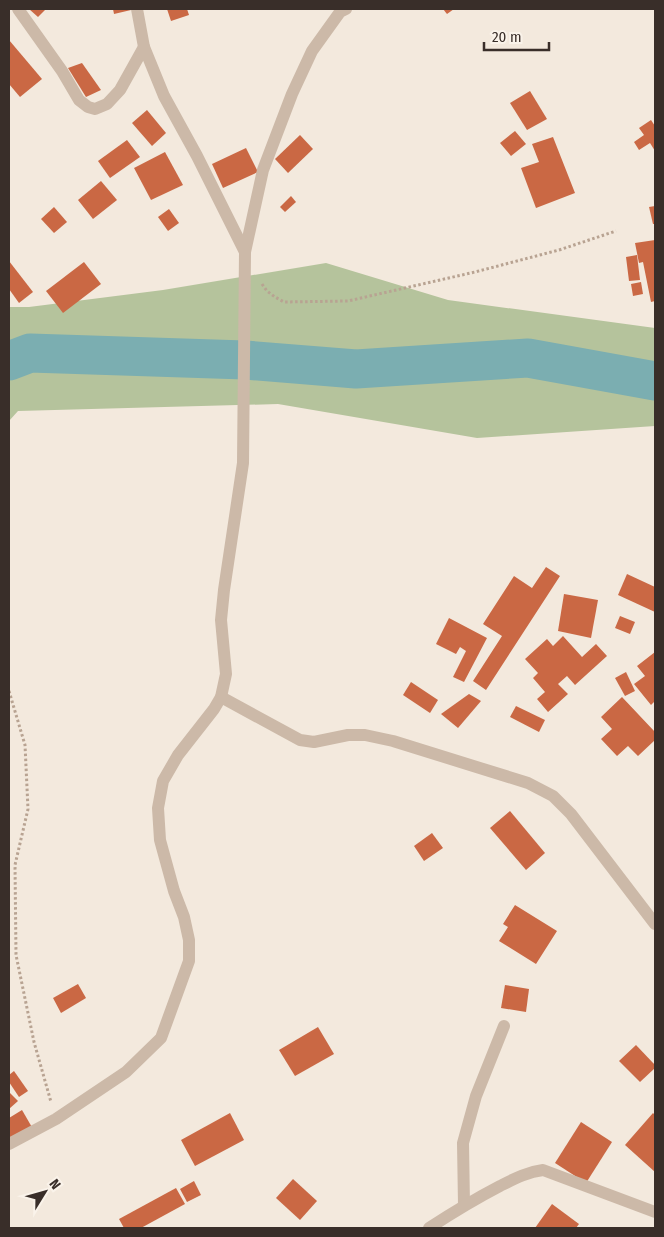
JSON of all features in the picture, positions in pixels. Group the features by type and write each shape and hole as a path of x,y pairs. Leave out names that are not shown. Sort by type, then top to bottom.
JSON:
{"street":[{"path":"18,9 62,71 79,100 88,107 95,109 107,104 120,90 144,47"},
{"path":"137,9 144,47 164,96 197,156 245,252"},
{"path":"9,1144 56,1119 126,1072 161,1038 189,961 189,940 160,840 158,808 166,774 178,755 214,710 221,697 226,674 221,620 243,463 245,252 263,170 286,110 312,51 341,10"},
{"path":"221,697 300,740 314,742 348,735 365,735 393,741 528,783 553,796 571,814 655,924"},
{"path":"464,1204 463,1143 476,1096 504,1026"},
{"path":"429,1228 464,1204 530,1172 543,1170 655,1212"}],"path":[{"path":"261,282 274,298 284,302 348,301 475,272 560,250 616,231"},
{"path":"9,691 25,745 28,809 15,865 16,954 34,1042 56,1119"}],"green space":[{"path":"326,263 448,300 655,328 655,426 477,438 278,404 18,411 9,421 9,307 29,307 163,290"}],"building":[{"path":"29,9 46,9 38,17"},
{"path":"113,9 131,9 131,10 114,14"},
{"path":"167,9 187,9 189,15 171,21"},
{"path":"443,9 454,9 447,14"},
{"path":"9,40 42,79 20,97 9,84"},
{"path":"82,63 101,90 86,97 68,68"},
{"path":"530,91 547,119 527,130 510,103"},
{"path":"147,110 166,133 152,146 132,123"},
{"path":"651,120 655,126 655,151 650,143 639,150 634,142 644,135 639,128"},
{"path":"515,131 526,144 511,156 500,143"},
{"path":"300,135 313,149 288,173 275,159"},
{"path":"553,137 575,193 536,208 521,168 539,162 532,144"},
{"path":"127,140 140,157 110,178 98,161"},
{"path":"246,148 258,172 223,188 212,164"},
{"path":"165,152 183,185 151,200 134,168"},
{"path":"101,181 117,200 93,219 78,200"},
{"path":"291,196 296,202 285,212 280,207"},
{"path":"655,206 655,224 653,224 649,207"},
{"path":"54,207 67,222 54,233 41,219"},
{"path":"169,209 179,223 168,231 158,217"},
{"path":"655,240 655,301 651,302 643,262 639,263 635,243"},
{"path":"637,255 640,280 629,281 626,257"},
{"path":"9,261 33,292 19,303 9,289"},
{"path":"84,262 101,284 63,313 46,291"},
{"path":"641,282 643,294 633,296 631,284"},
{"path":"546,567 560,576 486,690 473,681 502,636 483,624 514,576 532,588"},
{"path":"627,574 655,587 655,612 618,595"},
{"path":"564,594 598,600 591,638 558,631"},
{"path":"620,616 635,622 630,634 615,628"},
{"path":"449,618 487,638 464,682 453,677 466,651 460,647 456,654 436,644"},
{"path":"563,636 582,657 596,644 607,656 575,685 567,676 558,684 568,694 548,712 537,699 545,692 533,678 538,673 525,659 547,639 553,646"},
{"path":"655,652 655,701 651,705 634,684 645,676 637,666"},
{"path":"626,672 635,691 625,696 615,678"},
{"path":"411,682 438,700 430,713 403,695"},
{"path":"469,694 481,701 458,728 441,714"},
{"path":"622,697 655,732 655,740 638,756 628,746 617,756 601,739 612,729 601,717"},
{"path":"516,706 545,720 539,732 510,717"},
{"path":"510,811 545,853 526,870 490,828"},
{"path":"432,833 443,848 424,861 414,846"},
{"path":"515,905 557,931 536,964 499,941 508,927 503,924"},
{"path":"78,984 86,998 61,1013 53,998"},
{"path":"505,985 529,989 526,1012 501,1008"},
{"path":"318,1027 334,1054 295,1076 279,1050"},
{"path":"636,1045 655,1065 655,1068 640,1082 619,1061"},
{"path":"14,1071 28,1091 19,1097 9,1082 9,1075"},
{"path":"9,1092 18,1101 9,1109"},
{"path":"22,1110 33,1129 9,1143 9,1118"},
{"path":"230,1113 244,1140 195,1166 181,1140"},
{"path":"653,1113 655,1115 655,1172 625,1145"},
{"path":"581,1122 612,1142 586,1183 555,1163"},
{"path":"293,1179 317,1201 300,1220 276,1198"},
{"path":"194,1181 201,1195 187,1202 180,1189"},
{"path":"176,1188 185,1204 141,1228 124,1228 119,1219"},
{"path":"552,1204 579,1224 576,1228 535,1228"}],"waterway":[{"path":"9,361 30,353 245,360 356,369 528,358 655,381"}]}
